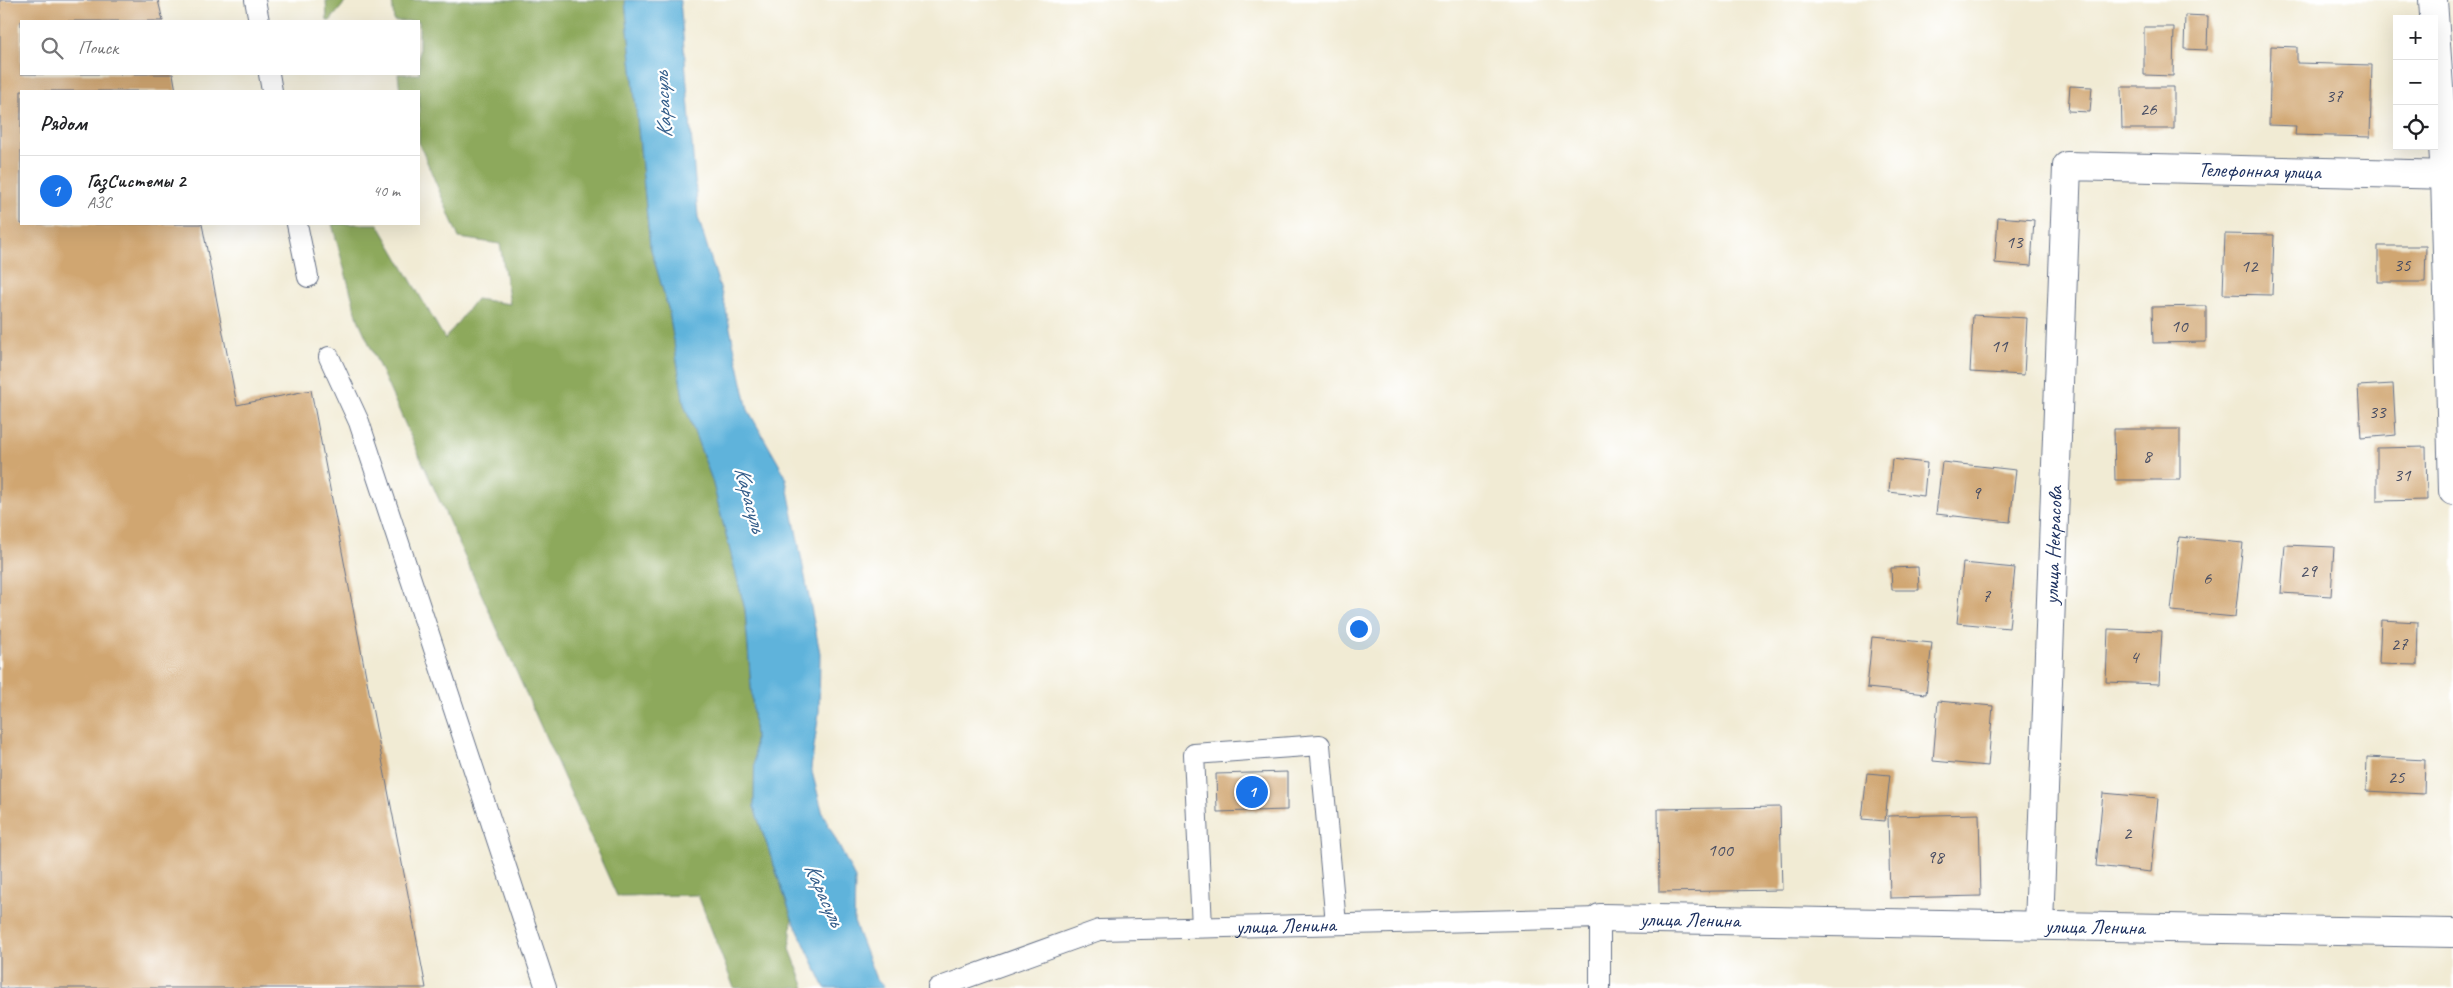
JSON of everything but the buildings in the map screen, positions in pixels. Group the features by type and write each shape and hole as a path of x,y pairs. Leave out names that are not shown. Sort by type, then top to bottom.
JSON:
{"street":[{"path":"2433,0 2449,175 2453,491"},
{"name":"Телефонная улица","path":"2066,166 2449,175"},
{"name":"улица Некрасова","path":"2039,925 2066,166"},
{"name":"улица Ленина","path":"1600,918 2453,934"}],"lane":[{"path":"255,0 259,20"},
{"path":"269,75 272,90"},
{"path":"297,225 308,277"},
{"path":"329,357 359,422 546,988"},
{"path":"1202,928 1194,754 1320,745 1336,924"},
{"path":"1600,918 1600,988"},
{"name":"улица Ленина","path":"938,988 1099,930 1600,918"}],"green space":[{"path":"326,0 347,0 331,20 327,20"},
{"path":"392,0 625,0 650,246 669,311 684,404 712,480 745,609 755,737 754,807 792,918 790,949 805,988 734,988 698,895 617,896 358,319 332,225 379,225 445,339 476,299 510,304 500,244 459,238 420,145 420,90 400,90 398,75 420,75 420,20 394,20"}],"water":[{"name":"Карасуль","path":"625,0 680,0 698,217 724,301 748,410 785,475 820,653 819,712 811,768 823,814 855,878 854,922 876,979 885,988 825,988 792,918 754,807 755,737 745,609 712,480 684,404 669,311 650,246"}],"place":[{"name":"ГазСистемы 2","path":"1252,792"}]}
